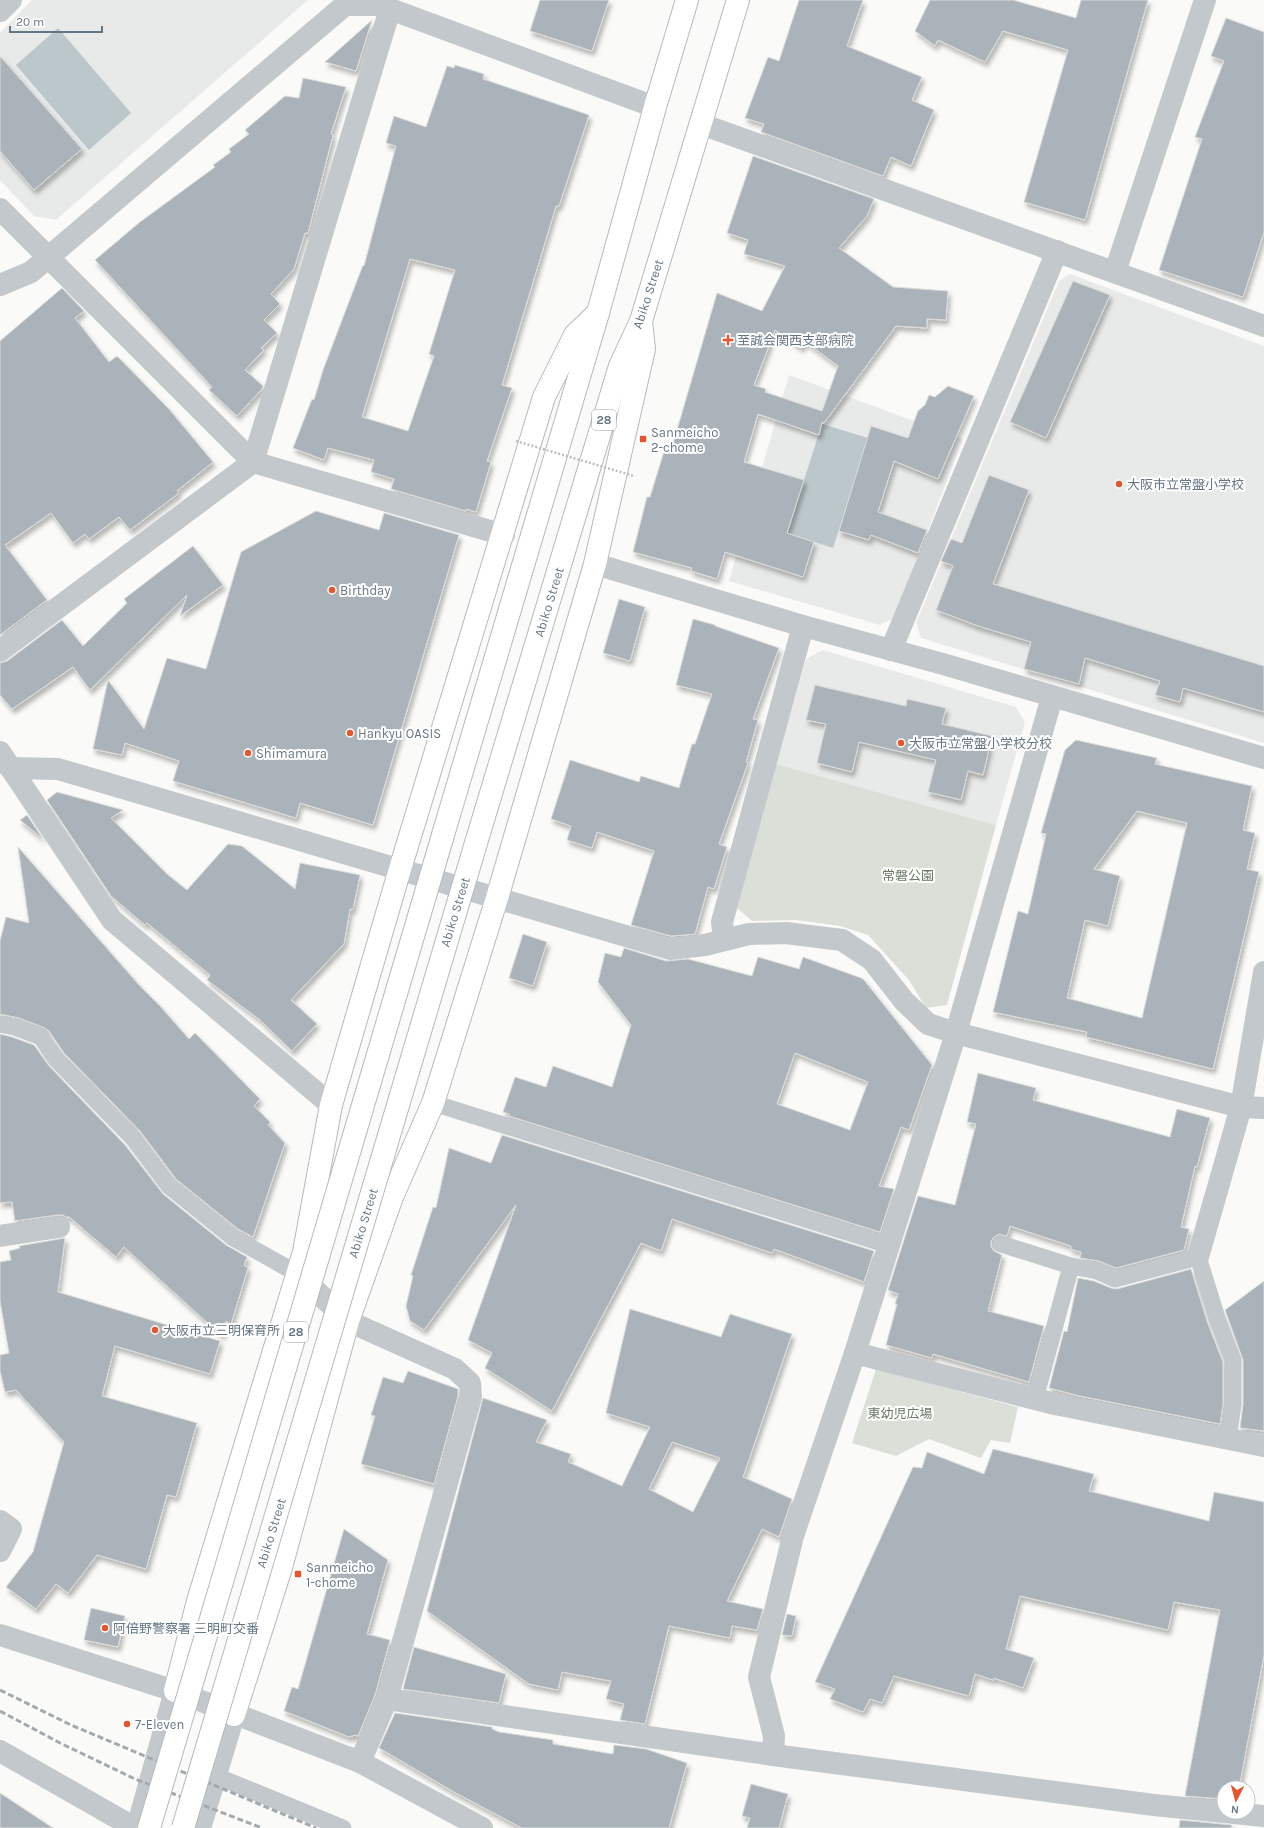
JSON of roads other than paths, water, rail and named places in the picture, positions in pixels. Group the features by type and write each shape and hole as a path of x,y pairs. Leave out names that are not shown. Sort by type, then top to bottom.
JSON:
{"main road":[{"name":"28","path":"149,1828 598,313 655,107 687,0"},
{"name":"Abiko Street","path":"183,1828 476,843 620,366 640,321 738,0"},
{"path":"175,1691 198,1601 304,1252 331,1105 400,869 504,535 544,397 575,335 598,313"},
{"path":"234,1715 280,1571 348,1321 392,1197 433,1103 497,898 595,564 644,349 640,321"}],"street":[{"path":"0,11 11,0"},
{"path":"1115,272 1205,0"},
{"path":"0,285 31,272 345,5 361,2 390,9 655,107"},
{"path":"0,651 254,462 390,9"},
{"path":"701,124 1264,326"},
{"path":"0,209 50,256 254,462 504,535"},
{"path":"892,650 1057,251"},
{"path":"595,564 803,626 892,650 1264,758"},
{"path":"724,939 722,922 803,626"},
{"path":"773,1755 774,1736 759,1677 793,1536 855,1353 956,1033 1052,697"},
{"path":"5,760 58,769 670,949 705,945 724,939 749,934 786,933 842,940 872,960 904,1001 928,1024 956,1033 1240,1107 1264,1108"},
{"path":"5,760 112,920 331,1105"},
{"path":"1198,1257 1240,1107 1264,972"},
{"path":"0,1236 59,1227"},
{"path":"298,1274 348,1321 455,1369 470,1383 471,1397 387,1699 360,1762"},
{"path":"855,1353 1035,1399 1264,1446"},
{"path":"0,1521 11,1529 0,1551"},
{"path":"0,1635 175,1691 234,1715 360,1762 482,1828"},
{"path":"0,1751 136,1828 175,1691"},
{"path":"387,1699 773,1755 1154,1805 1216,1819"},
{"path":"200,1828 234,1715"}],"lane":[{"path":"0,1024 16,1027 41,1037 56,1059 133,1138 169,1186 232,1237 298,1274"},
{"path":"433,1103 888,1245"},
{"path":"1001,1244 1071,1266 1097,1271 1115,1279 1198,1257 1218,1321 1233,1360 1233,1405 1228,1439"},
{"path":"1035,1399 1071,1266"},
{"path":"216,1776 343,1828"}],"railway":[{"path":"0,1690 71,1725 316,1828"},
{"path":"0,1711 60,1743 135,1779 262,1828"}],"place":[{"name":"至誠会関西支部病院","path":"728,340"},
{"name":"Sanmeicho 2-chome","path":"643,439"},
{"name":"大阪市立常盤小学校","path":"1119,484"},
{"name":"Birthday","path":"332,590"},
{"name":"Hankyu OASIS","path":"350,733"},
{"name":"大阪市立常盤小学校分校","path":"901,743"},
{"name":"Shimamura","path":"248,753"},
{"name":"大阪市立三明保育所","path":"155,1330"},
{"name":"Sanmeicho 1-chome","path":"298,1574"},
{"name":"阿倍野警察署 三明町交番","path":"105,1628"},
{"name":"7-Eleven","path":"127,1724"}],"park label":[{"name":"常磐公園","path":"908,875"},
{"name":"東幼児広場","path":"900,1413"}]}
